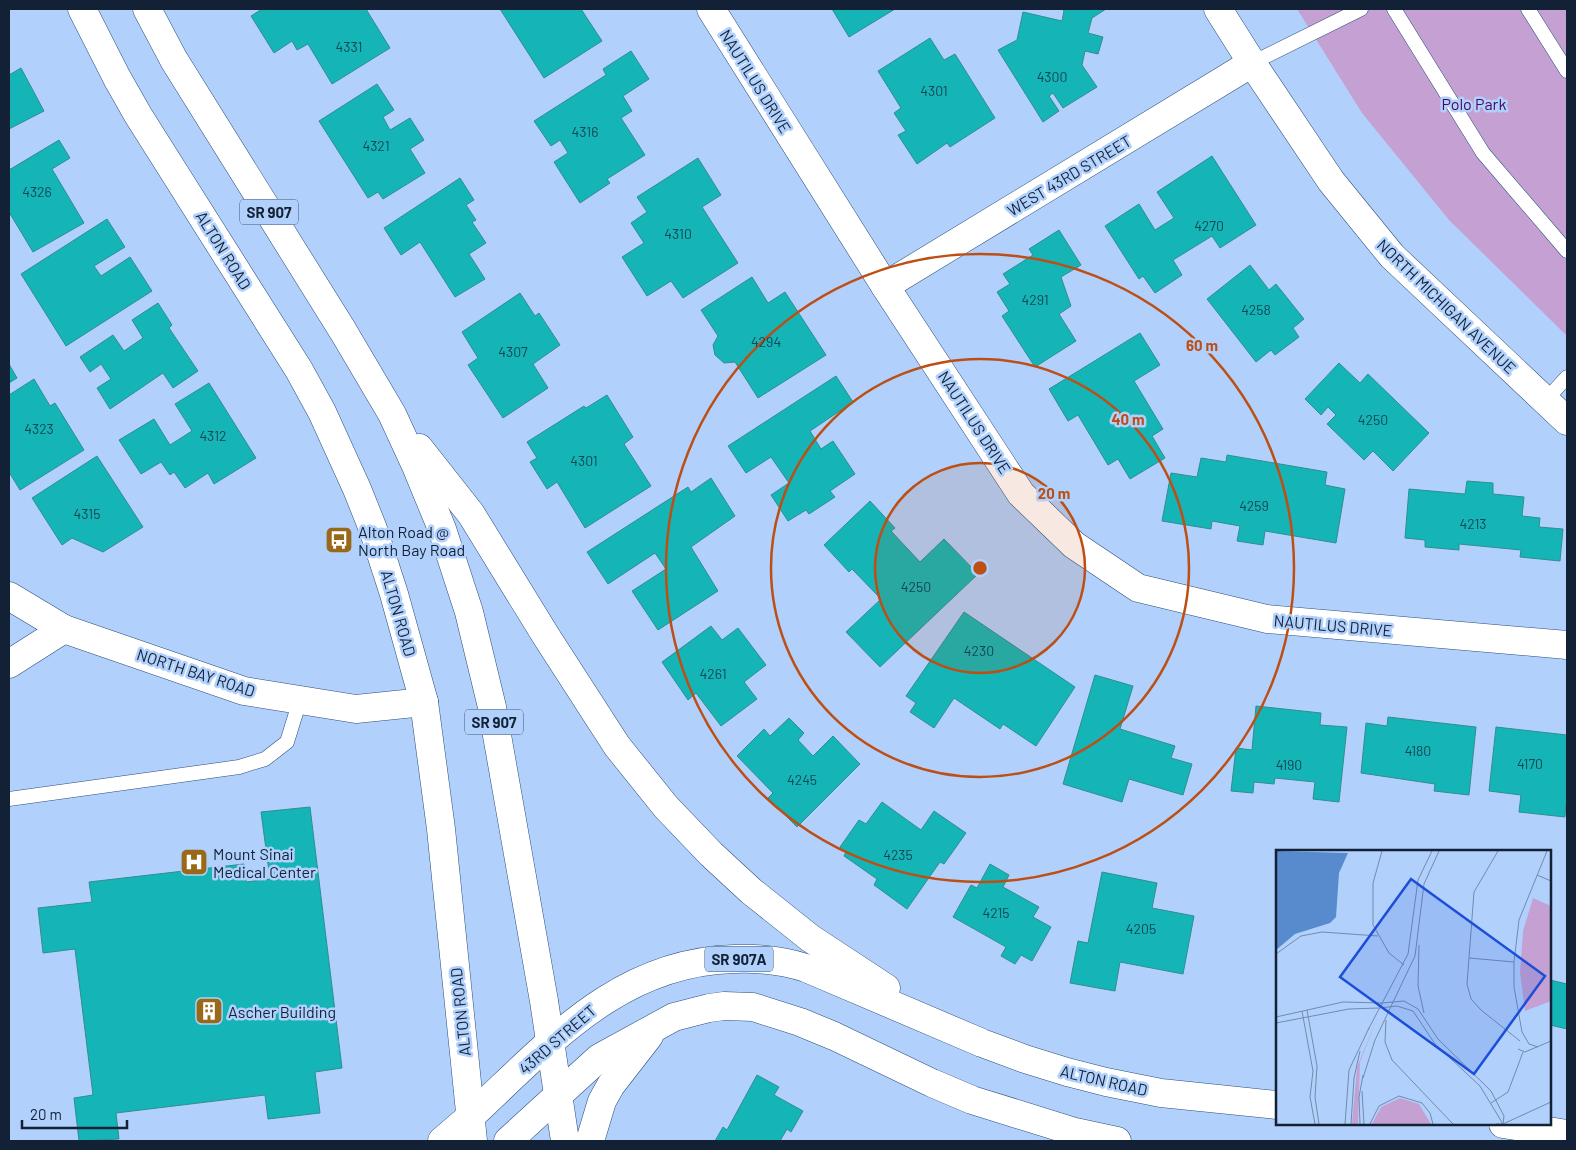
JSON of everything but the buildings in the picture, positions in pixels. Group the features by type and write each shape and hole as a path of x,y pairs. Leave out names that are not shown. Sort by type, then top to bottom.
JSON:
{"main road":[{"name":"ALTON ROAD","path":"82,9 138,115 300,370 322,412 373,528 394,594 424,702 442,839 472,1129"},
{"name":"SR 907","path":"147,9 179,67 343,331 392,414 442,529 459,577 479,649 544,1000 565,1141"},
{"name":"NAUTILUS DRIVE","path":"711,9 885,286 1021,494 1074,545 1138,588 1267,619 1567,645"},
{"name":"NORTH MICHIGAN AVENUE","path":"1218,9 1331,181 1392,256 1567,421"},
{"name":"WEST 43RD STREET","path":"885,286 1252,63"},
{"path":"392,414 471,514 598,718 634,768 672,813 732,875 772,908 810,938 939,1024"},
{"name":"NORTH BAY ROAD","path":"9,596 64,629 244,691 356,709 424,702"},
{"path":"9,664 64,629"},
{"name":"43RD STREET","path":"442,1141 472,1129 550,1044 581,1016 630,985 673,968 710,960 727,959 766,959 792,964 821,974 861,993 939,1024"},
{"path":"508,1141 599,1058 674,1017 700,1010 738,1006 774,1013 834,1036 972,1100 1075,1132 1117,1141"},
{"name":"ALTON ROAD","path":"939,1024 1025,1059 1106,1082 1161,1093 1276,1105"},
{"path":"590,1141 602,1101 611,1085 656,1026"},
{"path":"1509,1125 1567,1134"}],"lane":[{"path":"1252,63 1361,9"},
{"path":"1394,9 1483,153 1567,251"},
{"path":"1528,9 1567,71"},
{"path":"1545,400 1567,377"},
{"path":"9,799 239,767 265,759 287,742 300,700"}],"green space":[{"name":"Polo Park","path":"1297,9 1567,9 1567,336 1449,220 1362,113"}],"place":[{"name":"Alton Road @ North Bay Road","path":"339,540"},
{"name":"Mount Sinai Medical Center","path":"194,862"},
{"name":"Ascher Building","path":"209,1011"}]}
